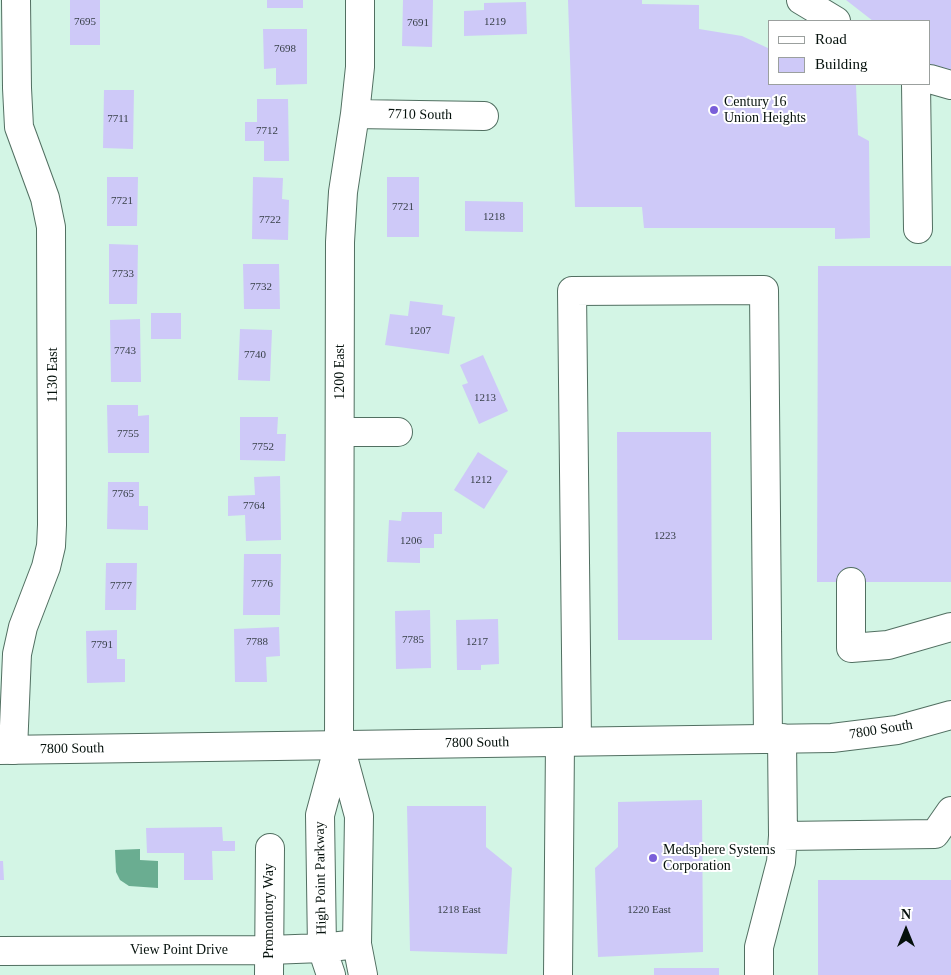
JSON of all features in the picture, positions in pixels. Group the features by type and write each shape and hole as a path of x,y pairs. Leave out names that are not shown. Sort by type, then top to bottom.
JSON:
{"street":[{"name":"1130 East","path":"7,750 17,654 23,627 46,567 51,546 52,525 51,227 45,198 20,127 8,49 16,0"},
{"name":"1200 East","path":"339,745 343,192 360,68 360,0"},
{"path":"801,0 834,20"},
{"path":"931,79 951,85"},
{"path":"916,85 918,229"},
{"name":"7710 South","path":"355,114 484,116"},
{"path":"558,975 568,742 572,291 764,290 775,739 783,836 781,862 759,947 759,975"},
{"path":"340,432 398,432"},
{"path":"851,582 851,648 888,645 951,627"},
{"name":"7800 South","path":"7,750 775,739 864,735 897,730 951,715"},
{"path":"339,745 359,816 357,944 362,975"},
{"name":"High Point Parkway","path":"331,975 322,948 320,815 339,745"},
{"path":"783,836 935,834 951,810"},
{"name":"Promontory Way","path":"269,962 270,848"},
{"name":"View Point Drive","path":"0,951 269,962 322,948 357,944"}],"shaded area":[{"path":"140,849 140,860 158,861 158,888 129,886 120,880 116,872 115,850"}],"building":[{"path":"70,0 100,0 100,45 70,45"},
{"path":"267,0 303,0 303,8 267,8"},
{"path":"403,0 433,0 432,47 402,46"},
{"name":"Century 16 Union Heights","path":"568,0 642,0 642,4 699,5 699,29 742,36 768,48 768,85 856,85 858,135 869,141 870,238 835,239 835,228 644,228 642,207 575,207"},
{"path":"846,0 951,0 951,69 945,76 931,65 931,20 872,20"},
{"path":"526,2 527,34 464,36 464,11 484,10 484,3"},
{"path":"263,29 307,29 307,84 276,85 276,68 264,69"},
{"path":"104,90 134,90 133,149 103,148"},
{"path":"257,99 288,99 289,161 264,161 264,141 245,141 245,122 257,122"},
{"path":"107,177 138,177 137,226 107,226"},
{"path":"253,177 283,178 282,199 289,200 288,240 252,239"},
{"path":"387,177 419,177 419,237 387,237"},
{"path":"465,201 523,202 523,232 465,231"},
{"path":"109,244 138,245 137,304 109,304"},
{"path":"243,264 279,264 280,309 244,309"},
{"path":"818,266 951,266 951,582 817,582"},
{"path":"410,301 443,305 442,315 455,317 449,354 385,345 390,314 408,316"},
{"path":"151,313 181,313 181,339 151,339"},
{"path":"140,319 141,382 111,382 110,320"},
{"path":"240,329 272,330 270,381 238,380"},
{"path":"483,355 508,411 479,424 462,385 468,383 460,365"},
{"path":"107,405 138,405 138,416 149,415 149,453 108,453"},
{"path":"240,417 278,417 277,434 286,434 285,461 240,460"},
{"path":"617,432 711,432 712,640 618,640"},
{"path":"478,452 508,471 484,509 454,490"},
{"path":"280,476 281,540 246,541 245,515 228,516 228,496 255,495 254,477"},
{"path":"108,482 139,482 139,506 148,506 148,530 107,529"},
{"path":"402,512 442,512 442,534 434,534 434,548 420,548 420,563 387,562 389,520 401,521"},
{"path":"244,554 281,554 280,615 243,615"},
{"path":"106,563 137,563 136,610 105,610"},
{"path":"430,610 431,668 396,669 395,611"},
{"path":"498,619 499,664 481,665 481,670 457,670 456,620"},
{"path":"279,627 280,656 266,657 267,682 235,682 234,629"},
{"path":"117,630 117,659 125,659 125,682 87,683 86,631"},
{"path":"702,800 703,952 598,957 595,868 618,847 618,802"},
{"path":"407,806 486,806 486,847 512,868 507,954 410,951"},
{"path":"222,827 223,841 235,841 235,851 212,851 213,880 184,880 184,853 147,853 146,828"},
{"path":"0,861 3,861 4,880 0,880"},
{"path":"818,880 951,880 951,975 818,975"},
{"path":"654,968 719,968 719,975 654,975"}],"place":[{"name":"Century 16 Union Heights","path":"714,110"},
{"name":"Medsphere Systems Corporation","path":"653,858"}]}
